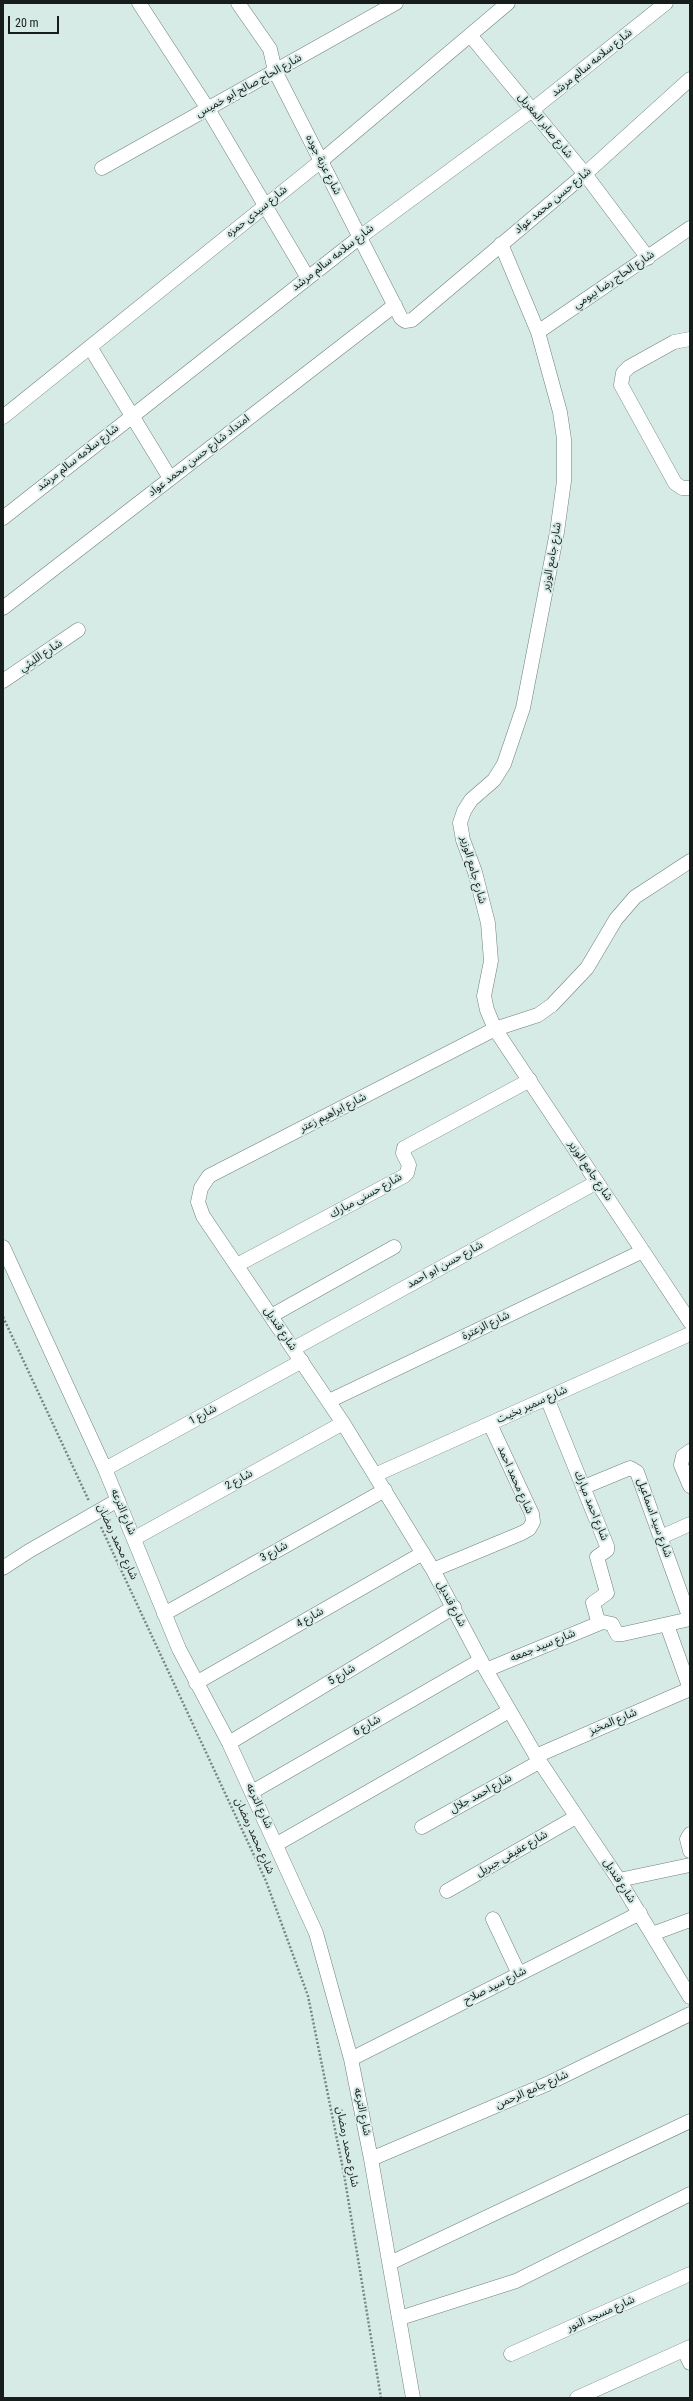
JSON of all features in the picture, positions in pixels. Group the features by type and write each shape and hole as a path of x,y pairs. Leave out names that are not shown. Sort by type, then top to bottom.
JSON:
{"street":[{"path":"139,3 208,109 308,278"},
{"name":"شارع عزبة جوده","path":"238,3 270,49 275,70 403,320 412,320"},
{"name":"شارع الحاج صالح ابو خميس","path":"102,168 208,109 380,7 396,3"},
{"name":"شارع سيدى حمزه","path":"3,417 321,161 508,3"},
{"name":"شارع سلامه سالم مرشد","path":"3,518 360,237 532,110 666,3"},
{"name":"شارع صابر المغربل","path":"470,35 585,174 648,258"},
{"name":"شارع حسن محمد عواد","path":"412,320 585,174 690,79"},
{"name":"شارع الحاج رضا بيومي","path":"538,332 690,228"},
{"name":"شارع جامع الوزير","path":"501,244 538,332 560,412 564,439 564,481 557,532 523,708 504,764 494,780 471,800 464,811 460,822 463,840 475,872 488,923 491,962 484,996 487,1010 495,1029 690,1322"},
{"name":"امتداد شارع حسن محمد عواد","path":"3,608 395,305"},
{"path":"690,339 674,342 629,367 623,373 621,385 674,483 682,488 690,488"},
{"path":"90,347 170,478"},
{"name":"شارع الليثي","path":"3,681 78,630"},
{"name":"شارع ابراهيم زعتر","path":"203,1216 198,1202 200,1188 209,1176 495,1029 538,1015 552,1005 587,968 616,919 635,897 690,861"},
{"name":"شارع حسنى مبارك","path":"237,1265 404,1176 409,1165 403,1153 404,1148 530,1080"},
{"name":"شارع حسن ابو احمد","path":"293,1348 597,1182"},
{"name":"شارع قنديل","path":"203,1216 329,1401 385,1490 454,1607 483,1665 509,1711 538,1759 640,1913 690,1997"},
{"name":"شارع الترعه","path":"3,1247 105,1469 135,1538 164,1614 196,1683 229,1743 277,1844 316,1933 351,2059 372,2159 413,2398"},
{"path":"271,1316 394,1247"},
{"name":"شارع الزعترة","path":"329,1401 643,1251"},
{"name":"شارع سمير بخيت","path":"375,1475 690,1334"},
{"name":"شارع 1","path":"105,1469 302,1361"},
{"name":"شارع احمد مبارك","path":"547,1398 607,1546 607,1550 601,1552 597,1556 607,1593 593,1603 600,1623"},
{"name":"شارع 2","path":"135,1538 343,1423"},
{"name":"شارع محمد احمد","path":"433,1570 522,1533 530,1529 533,1522 532,1514 490,1424"},
{"path":"690,1451 683,1456 681,1465 690,1486"},
{"name":"شارع سيد اسماعيل","path":"584,1487 626,1470 634,1469 637,1472 690,1619"},
{"name":"شارع 3","path":"164,1614 385,1490"},
{"path":"3,1568 94,1512 118,1500"},
{"path":"661,1537 690,1524"},
{"name":"شارع 4","path":"196,1683 423,1553"},
{"name":"شارع 5","path":"229,1743 454,1607"},
{"path":"600,1623 612,1624 617,1634 667,1625 690,1619"},
{"name":"شارع سيد جمعه","path":"483,1665 600,1623"},
{"path":"667,1625 690,1689"},
{"name":"شارع 6","path":"252,1792 483,1665"},
{"name":"شارع المخبز","path":"538,1759 690,1689"},
{"path":"277,1844 509,1711"},
{"name":"شارع احمد جلال","path":"422,1827 538,1759"},
{"name":"شارع عفيفى جبريل","path":"447,1891 576,1817"},
{"path":"690,1834 687,1840 690,1851"},
{"path":"619,1880 690,1865"},
{"name":"شارع سيد صلاح","path":"351,2059 640,1913"},
{"path":"493,1919 519,1974"},
{"path":"652,1934 690,1920"},
{"name":"شارع جامع الرحمن","path":"372,2159 547,2084 690,2014"},
{"path":"390,2262 690,2122"},
{"path":"400,2318 516,2281 690,2194"},
{"name":"شارع مسجد النور","path":"511,2354 690,2274"},
{"path":"577,2398 687,2349 690,2363"}],"path":[{"name":"شارع محمد رمضان","path":"3,1317 266,1881 308,1996 344,2174 381,2398"}]}
